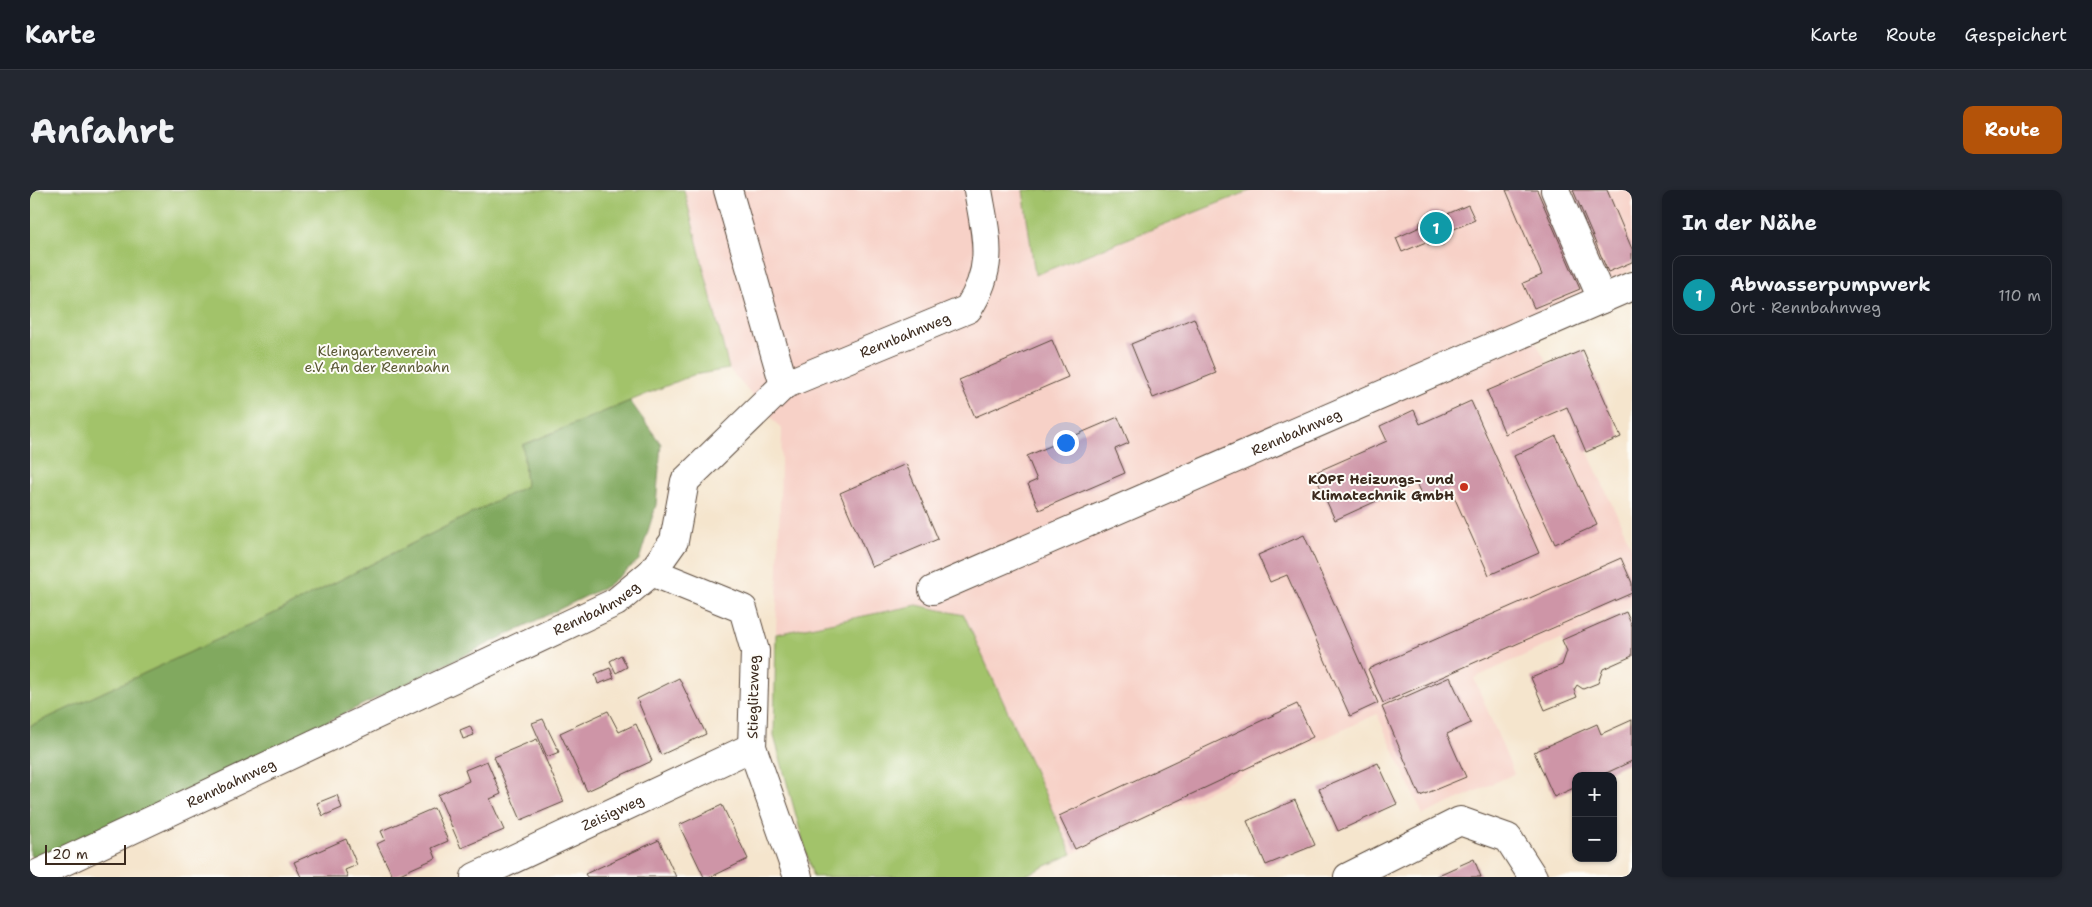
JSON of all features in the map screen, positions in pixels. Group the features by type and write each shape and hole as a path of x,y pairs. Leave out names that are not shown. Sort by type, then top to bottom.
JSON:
{"street":[{"path":"728,190 784,385"},
{"name":"Rennbahnweg","path":"30,877 616,602 652,572 674,541 685,481 784,385 968,309 980,291 987,270 987,240 978,190"},
{"path":"1555,190 1602,300"},
{"name":"Rennbahnweg","path":"933,590 1322,419 1632,286"},
{"name":"Stieglitzweg","path":"652,572 744,609 755,651 752,747 798,877"},
{"name":"Zeisigweg","path":"475,877 752,747"},
{"path":"1348,877 1460,821 1508,838 1532,877"}],"shaded area":[{"path":"684,190 1023,190 1035,275 1252,190 1630,190 1632,194 1632,270 1524,321 1544,357 1632,548 1632,607 1474,678 1514,774 1423,815 1377,714 1072,854 964,615 917,605 776,634 782,430 729,369"}],"green space":[{"name":"Kleingartenverein e.V. An der Rennbahn","path":"30,190 684,190 729,369 693,375 523,445 526,486 271,615 30,726"},
{"path":"1023,190 1252,190 1035,275"},
{"path":"630,401 661,444 656,505 639,560 607,586 39,862 30,855 30,726 271,615 526,486 523,445"},
{"path":"917,605 964,615 1072,854 1022,877 813,877 774,736 776,634"}],"building":[{"path":"1506,190 1537,190 1580,289 1534,308 1523,283 1542,275"},
{"path":"1573,190 1607,190 1632,249 1632,262 1608,272"},
{"path":"1468,205 1475,220 1452,230 1452,235 1443,245 1429,245 1426,242 1402,252 1396,238 1420,227 1420,222 1430,212 1443,212 1445,215"},
{"path":"1194,318 1216,373 1153,398 1131,344"},
{"path":"1052,340 1068,377 975,417 959,380"},
{"path":"1583,350 1621,437 1586,452 1567,407 1505,434 1487,391"},
{"name":"KOPF Heizungs- und Klimatechnik GmbH","path":"1471,401 1539,553 1489,575 1451,490 1425,502 1416,483 1335,520 1314,473 1387,441 1380,426 1414,410 1420,424"},
{"path":"1118,417 1129,443 1115,449 1125,473 1039,510 1028,484 1037,480 1027,456"},
{"path":"1556,436 1597,525 1555,544 1514,456"},
{"path":"906,464 938,539 872,567 840,493"},
{"path":"1304,535 1378,703 1350,716 1287,575 1270,582 1258,555"},
{"path":"1621,558 1632,583 1632,593 1383,703 1368,669"},
{"path":"1626,612 1632,626 1632,656 1603,669 1598,683 1583,689 1577,685 1574,690 1577,697 1545,710 1531,678 1562,665 1567,651 1562,640"},
{"path":"621,655 627,667 616,673 610,661"},
{"path":"610,668 614,678 598,684 595,674"},
{"path":"1450,677 1471,723 1447,734 1466,777 1420,796 1382,707"},
{"path":"679,678 706,734 661,755 637,699"},
{"path":"1297,704 1313,737 1075,849 1059,816"},
{"path":"608,711 619,732 636,724 652,761 587,791 560,733"},
{"path":"543,719 559,752 547,757 532,723"},
{"path":"1632,720 1632,761 1609,772 1572,772 1572,789 1554,797 1534,752 1597,724 1601,734"},
{"path":"470,726 474,735 463,739 460,730"},
{"path":"537,739 564,802 521,820 494,757"},
{"path":"487,761 501,794 490,799 504,830 461,848 438,795 469,781 465,770"},
{"path":"1378,763 1397,804 1338,831 1319,789"},
{"path":"337,795 342,808 323,816 317,803"},
{"path":"1295,800 1315,845 1266,865 1247,821"},
{"path":"722,805 748,859 711,877 704,877 679,825"},
{"path":"434,808 448,841 432,848 436,858 393,877 377,844 385,840 381,831"},
{"path":"346,839 357,865 345,870 348,877 301,877 294,862"},
{"path":"659,840 676,877 587,877 585,874"},
{"path":"1474,859 1481,877 1434,877"}],"place":[{"name":"Abwasserpumpwerk","path":"1436,228"},
{"name":"KOPF Heizungs- und Klimatechnik GmbH","path":"1464,487"}]}
